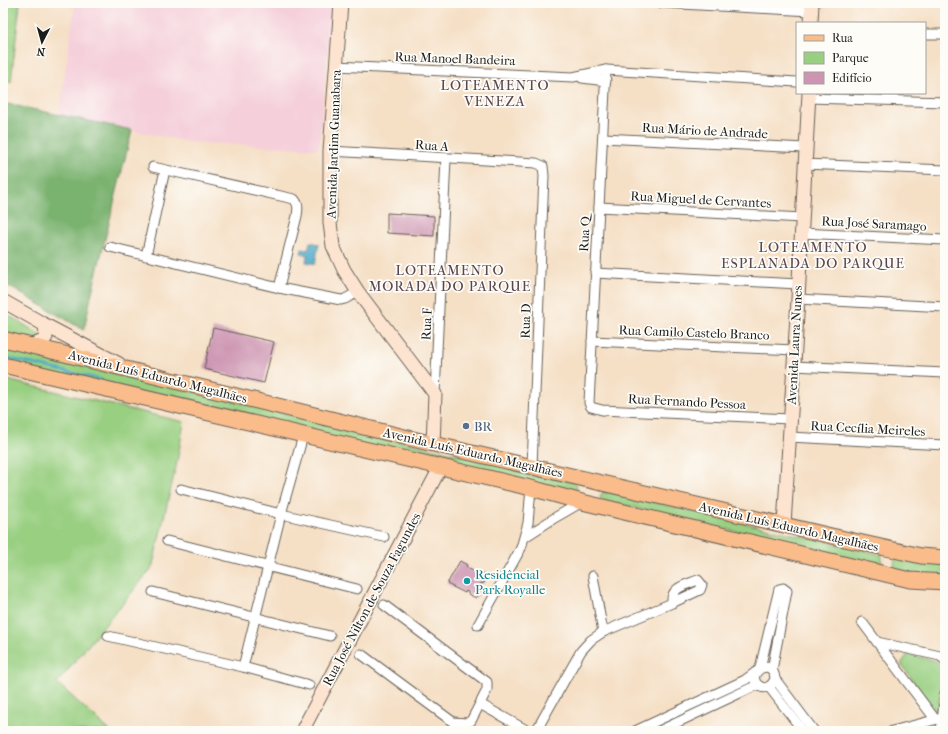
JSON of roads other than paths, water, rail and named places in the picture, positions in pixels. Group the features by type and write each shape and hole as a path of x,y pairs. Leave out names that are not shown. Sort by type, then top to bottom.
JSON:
{"main road":[{"name":"Avenida Luís Eduardo Magalhães","path":"3,339 433,444 564,473 890,550 921,556 945,558"},
{"name":"Avenida Luís Eduardo Magalhães","path":"3,365 531,488 589,504 910,580 945,582"},
{"path":"556,495 566,489 568,480 564,473"},
{"path":"589,504 592,498 592,490 603,483"},
{"path":"881,573 888,567 890,562 890,550"}],"street":[{"name":"Avenida Jardim Guanabara","path":"341,3 335,66 330,151 330,223 333,246 344,270 358,292 435,394"},
{"path":"662,3 811,12"},
{"path":"926,34 945,34"},
{"name":"Rua Manoel Bandeira","path":"335,66 573,76 606,81"},
{"name":"Rua Manoel Bandeira","path":"573,76 606,70 796,82"},
{"name":"Rua Q","path":"588,399 606,70"},
{"path":"808,95 945,102"},
{"name":"Avenida Laura Nunes","path":"784,525 798,298 808,95"},
{"name":"Rua Mário de Andrade","path":"603,138 805,148"},
{"name":"Rua A","path":"330,151 532,163"},
{"name":"Rua F","path":"435,394 446,159"},
{"name":"Rua D","path":"532,163 539,164 543,166 544,169 532,466"},
{"path":"804,164 945,170"},
{"path":"153,167 294,199 297,202 297,216 279,288"},
{"path":"146,256 165,170"},
{"name":"Rua Miguel de Cervantes","path":"599,207 802,218"},
{"name":"Rua José Saramago","path":"801,233 945,240"},
{"path":"110,247 279,288 341,300 358,292"},
{"path":"595,273 798,284"},
{"path":"798,298 945,307"},
{"path":"3,301 44,325 130,369"},
{"path":"31,346 43,341 46,337 44,325"},
{"name":"Rua Camilo Castelo Branco","path":"592,341 794,350"},
{"path":"793,366 945,373"},
{"path":"433,444 435,394"},
{"name":"Rua Fernando Pessoa","path":"588,399 592,407 596,409 790,419"},
{"path":"244,667 281,514 303,436"},
{"name":"Rua Cecília Meireles","path":"789,436 945,446"},
{"name":"Rua José Nilton de Souza Fagundes","path":"302,731 440,468"},
{"path":"478,625 521,548 528,523 531,488"},
{"path":"182,489 384,538"},
{"path":"525,537 556,517 589,504"},
{"path":"167,541 357,589"},
{"path":"593,576 603,632"},
{"path":"635,731 745,680 758,670 766,667 772,670 775,674 773,684 769,687 763,688 755,681 758,670 779,589 783,588 787,591 772,670"},
{"path":"153,592 330,636"},
{"path":"536,731 581,651 591,640 603,632 672,603"},
{"path":"361,654 453,722 466,723 471,720 487,690 487,682 384,605"},
{"path":"862,622 938,718"},
{"path":"108,636 244,667 309,685"},
{"path":"877,642 940,656 945,660"},
{"path":"775,679 814,731"},
{"path":"659,731 758,685"},
{"path":"769,687 803,731"},
{"path":"940,731 938,718 945,694"},
{"path":"480,704 528,731"},
{"path":"892,731 938,718"}],"water":[{"path":"310,242 319,244 315,264 306,262 307,255 301,253 302,249 308,250"}],"waterway":[{"path":"3,357 102,380"}],"place":[{"name":"BR","path":"466,426"},
{"name":"Residêncial Park Royalle","path":"467,581"}],"district":[{"name":"LOTEAMENTO VENEZA","path":"495,94"},
{"name":"LOTEAMENTO ESPLANADA DO PARQUE","path":"813,256"},
{"name":"LOTEAMENTO MORADA DO PARQUE","path":"450,278"}]}
